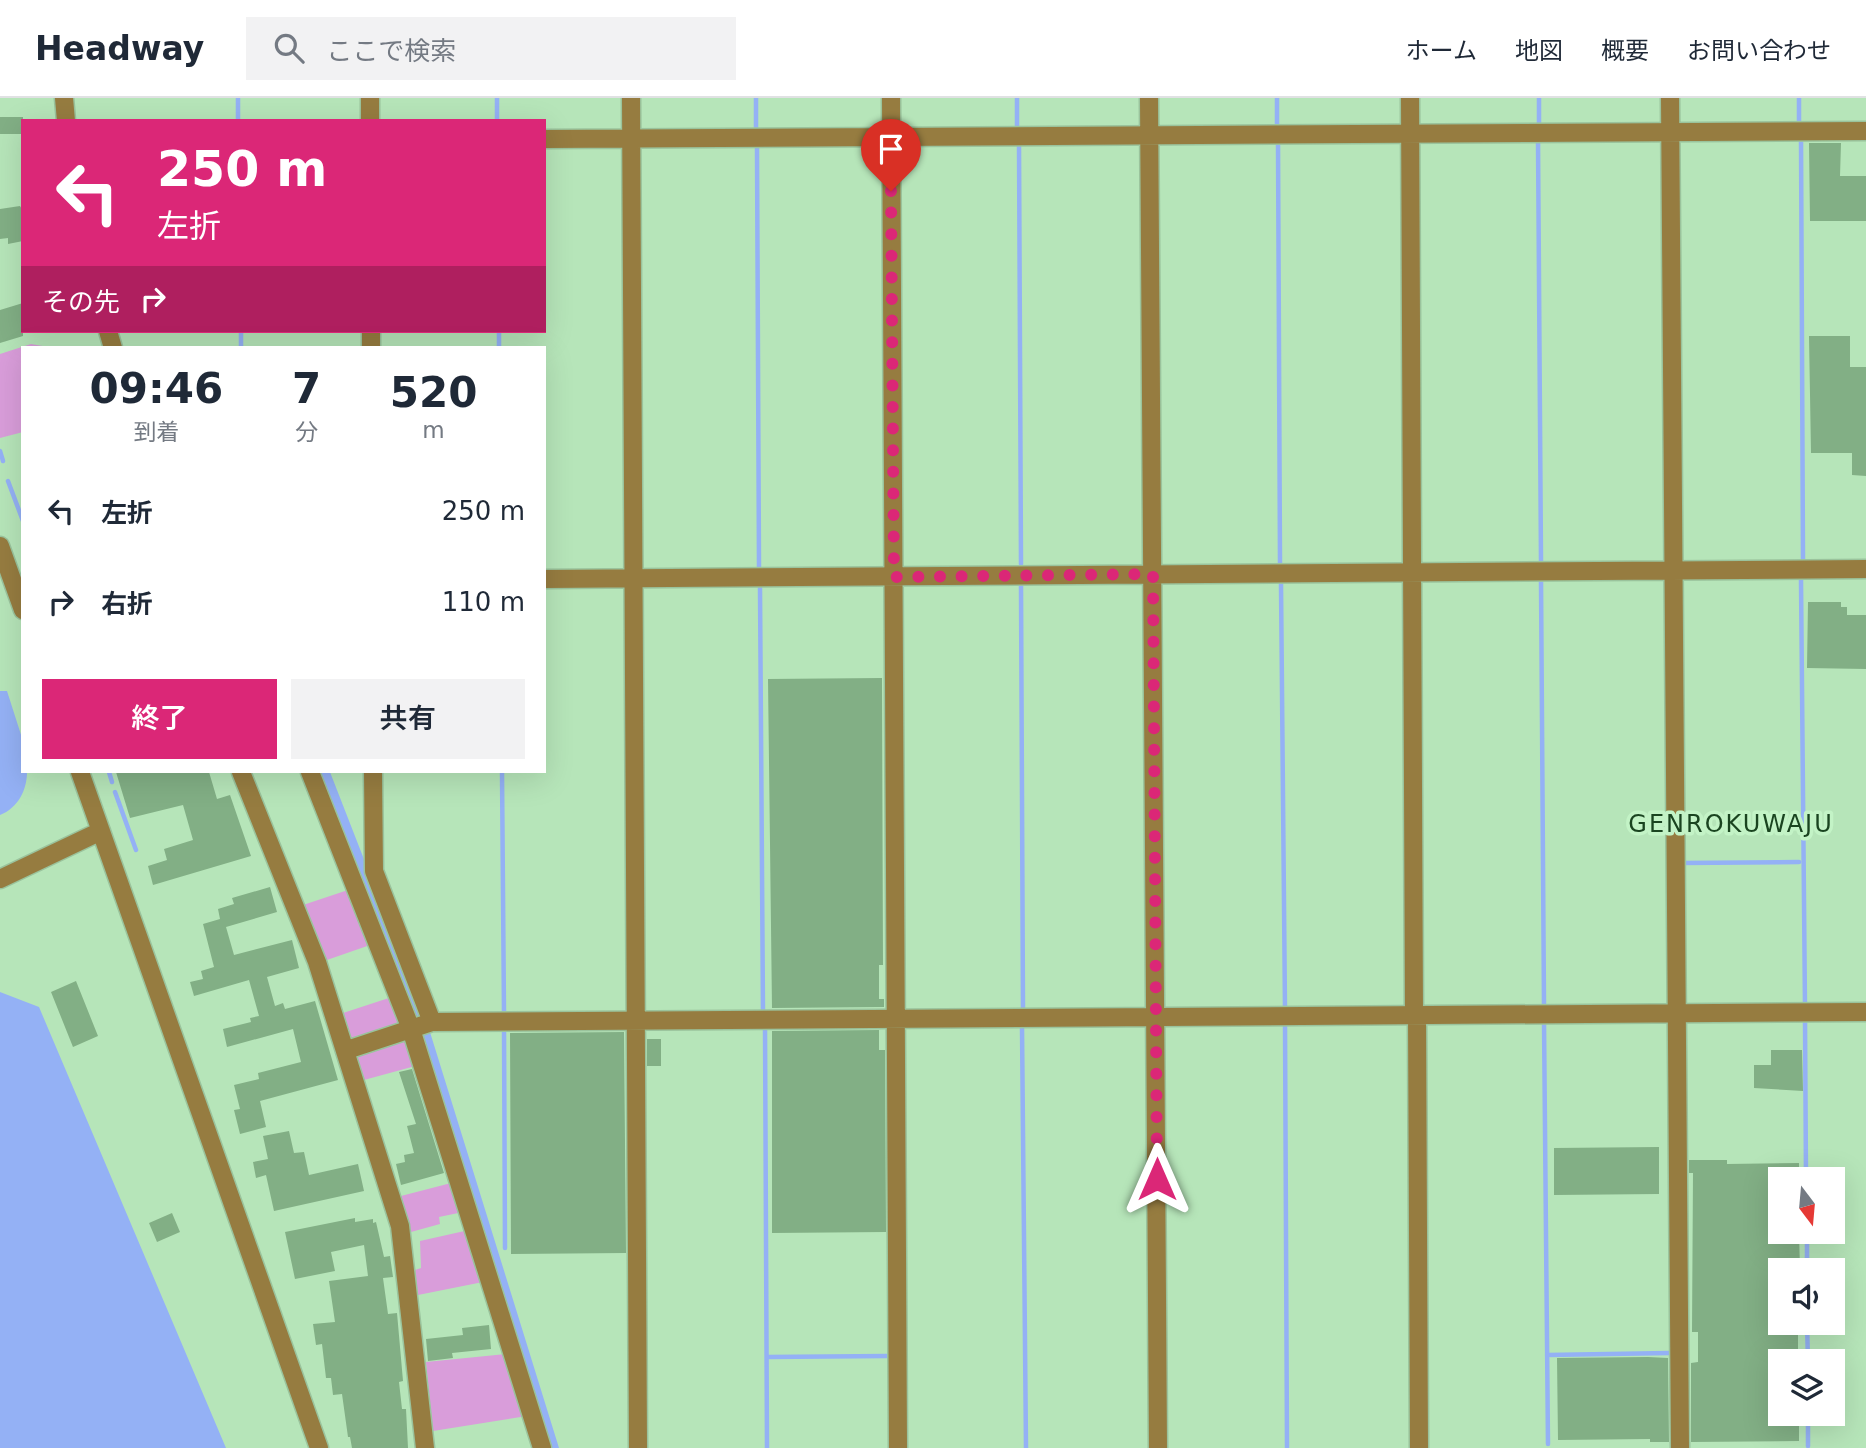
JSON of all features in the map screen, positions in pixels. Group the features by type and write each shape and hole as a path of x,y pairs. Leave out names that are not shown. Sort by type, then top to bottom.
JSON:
{"street":[{"path":"64,98 66,119"},
{"path":"370,98 370,119"},
{"path":"631,98 638,1448"},
{"path":"891,98 898,1448"},
{"path":"1149,98 1158,1448"},
{"path":"1410,98 1419,1448"},
{"path":"1670,98 1680,1448"},
{"path":"546,139 1866,131"},
{"path":"0,546 21,604"},
{"path":"546,579 1866,569"},
{"path":"80,773 319,1448"},
{"path":"241,773 317,962 347,1050 400,1226 425,1448"},
{"path":"310,773 412,1028 542,1448"},
{"path":"373,773 374,871 432,1022"},
{"path":"0,879 101,831"},
{"path":"347,1050 432,1022 1866,1012"}],"shaded area":[{"path":"21,347 21,433 0,438 0,354"},
{"path":"351,889 373,944 324,961 303,905"},
{"path":"395,996 406,1025 350,1040 343,1013"},
{"path":"410,1035 419,1065 364,1080 356,1056"},
{"path":"455,1182 463,1212 439,1217 440,1224 411,1232 401,1196"},
{"path":"469,1230 483,1282 418,1295 415,1270 421,1268 420,1241"},
{"path":"506,1354 527,1416 433,1431 426,1362"}],"water":[{"path":"0,691 7,691 21,735 21,773 27,773 20,798 12,808 0,815"},
{"path":"316,773 330,773 425,1016 559,1448 548,1448"},
{"path":"0,992 39,1007 226,1448 0,1448"}],"building":[{"path":"0,117 23,117 21,134 0,134"},
{"path":"1809,143 1841,143 1840,176 1866,176 1866,221 1810,221"},
{"path":"20,206 21,241 8,244 8,238 0,239 0,209"},
{"path":"21,304 23,336 0,343 0,310"},
{"path":"1809,336 1850,336 1850,367 1866,367 1866,476 1852,475 1852,453 1811,453"},
{"path":"1808,602 1841,602 1841,607 1847,607 1847,615 1866,615 1866,669 1807,668"},
{"path":"882,678 883,965 879,965 879,999 884,999 884,1007 772,1008 768,679"},
{"path":"116,773 209,773 217,799 230,795 251,856 153,885 148,866 167,860 164,849 193,840 183,805 130,818"},
{"path":"270,887 277,912 226,927 234,955 292,940 299,968 267,977 275,1006 283,1003 285,1009 315,1001 338,1080 260,1101 266,1127 240,1134 234,1110 240,1109 234,1085 259,1079 258,1073 301,1062 293,1029 227,1047 223,1029 251,1022 250,1018 259,1016 249,980 194,996 190,982 203,979 201,971 214,967 203,924 220,919 218,909 234,904 232,898"},
{"path":"76,981 98,1036 73,1047 51,992"},
{"path":"879,1030 879,1050 885,1050 886,1232 772,1233 772,1031"},
{"path":"624,1032 626,1253 511,1254 510,1033"},
{"path":"647,1039 661,1039 661,1066 647,1066"},
{"path":"1771,1050 1802,1050 1803,1091 1754,1088 1754,1065 1771,1065"},
{"path":"412,1069 444,1173 401,1185 396,1164 405,1162 404,1155 414,1153 407,1126 416,1124 399,1072"},
{"path":"289,1131 294,1153 304,1152 309,1175 358,1164 364,1191 274,1211 266,1175 256,1178 253,1162 268,1159 263,1136"},
{"path":"1659,1147 1659,1194 1554,1195 1554,1148"},
{"path":"1689,1160 1727,1160 1727,1164 1799,1163 1799,1167 1768,1167 1768,1244 1799,1244 1800,1258 1768,1258 1768,1335 1798,1335 1798,1349 1768,1349 1768,1426 1799,1426 1799,1441 1691,1442 1691,1363 1698,1362 1698,1332 1692,1332 1693,1173 1689,1173"},
{"path":"172,1213 180,1232 157,1242 149,1223"},
{"path":"355,1218 355,1222 373,1219 373,1223 376,1222 384,1257 390,1256 393,1277 383,1278 388,1314 397,1313 403,1381 399,1382 402,1409 406,1409 408,1448 352,1448 342,1394 333,1395 331,1378 326,1378 322,1344 316,1345 313,1324 335,1322 329,1281 368,1276 364,1245 331,1252 335,1271 295,1279 285,1232"},
{"path":"489,1325 491,1349 452,1353 453,1358 428,1361 426,1339 463,1335 462,1328"},
{"path":"1557,1358 1668,1358 1669,1442 1650,1442 1650,1439 1558,1440"}],"waterway":[{"path":"238,98 238,119"},
{"path":"497,98 497,119"},
{"path":"756,98 756,131"},
{"path":"1017,98 1017,128"},
{"path":"1277,98 1277,126"},
{"path":"1539,98 1539,125"},
{"path":"1799,98 1799,124"},
{"path":"1801,137 1803,559"},
{"path":"1538,139 1541,561"},
{"path":"1278,140 1280,564"},
{"path":"1019,143 1021,564"},
{"path":"757,148 759,567"},
{"path":"241,333 241,346"},
{"path":"499,333 499,346"},
{"path":"0,451 3,461"},
{"path":"8,481 21,516"},
{"path":"1541,580 1544,1004"},
{"path":"1801,580 1805,1007"},
{"path":"1281,584 1285,1009"},
{"path":"1021,586 1023,1010"},
{"path":"760,588 763,1013"},
{"path":"109,773 112,782"},
{"path":"502,773 504,1013"},
{"path":"115,792 136,850"},
{"path":"1681,863 1799,862"},
{"path":"1805,1019 1806,1167"},
{"path":"1285,1022 1287,1447"},
{"path":"1544,1022 1548,1444"},
{"path":"765,1025 767,1448"},
{"path":"1022,1027 1026,1448"},
{"path":"504,1029 505,1248"},
{"path":"1807,1244 1807,1258"},
{"path":"1807,1335 1808,1349"},
{"path":"1547,1355 1670,1353"},
{"path":"767,1357 887,1356"},
{"path":"1808,1426 1808,1446"}],"district":[{"name":"GENROKUWAJU","path":"1731,824"}],"route":[{"path":"891,191 894,577 1153,574 1157,1179"}]}
